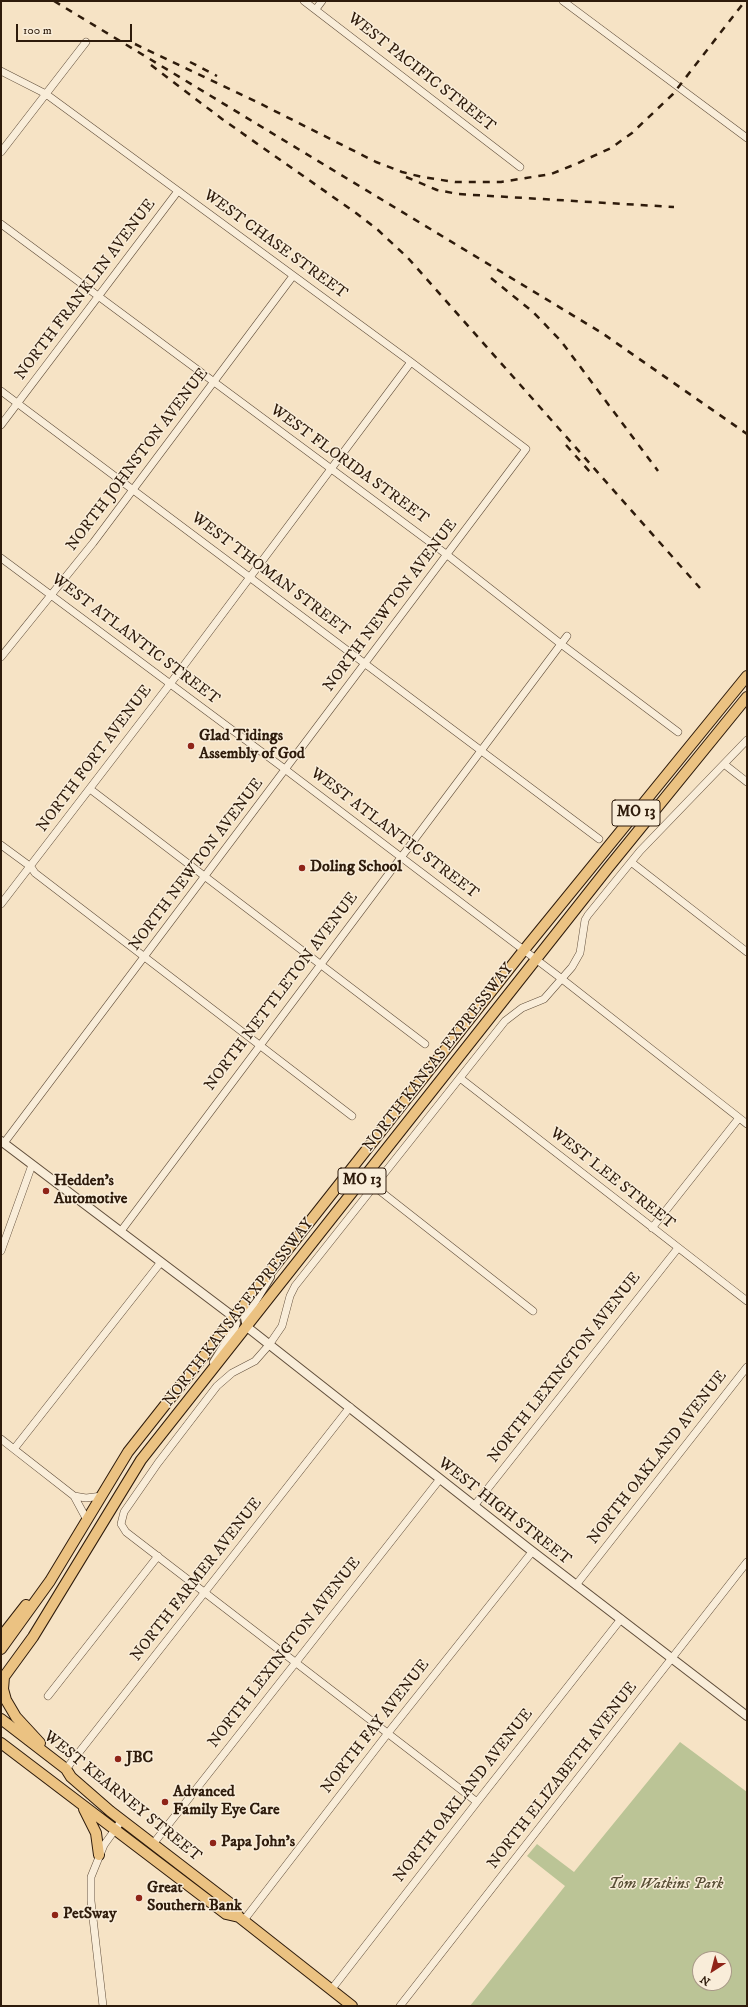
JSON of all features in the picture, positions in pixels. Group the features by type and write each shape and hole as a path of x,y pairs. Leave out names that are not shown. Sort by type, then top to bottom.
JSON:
{"main road":[{"name":"NORTH KANSAS EXPRESSWAY","path":"1,1649 50,1581 128,1452 524,950 747,676"},
{"name":"NORTH KANSAS EXPRESSWAY","path":"2,1679 33,1637 142,1460 608,868 747,697"},
{"path":"1,1637 23,1608 50,1581"},
{"path":"2,1679 6,1700 16,1717 56,1761"},
{"name":"WEST KEARNEY STREET","path":"1,1719 66,1769 71,1777 122,1820 231,1904 241,1918 352,2006"},
{"name":"WEST KEARNEY STREET","path":"1,1743 226,1914 241,1918"},
{"path":"82,1805 96,1833 99,1855"}],"street":[{"name":"WEST PACIFIC STREET","path":"304,1 520,167"},
{"path":"316,9 322,1"},
{"path":"563,1 747,138"},
{"path":"1,152 86,42"},
{"name":"WEST CHASE STREET","path":"1,71 46,94 411,362 526,449"},
{"name":"NORTH FRANKLIN AVENUE","path":"1,425 178,191"},
{"name":"WEST FLORIDA STREET","path":"1,224 446,554 561,644 678,732"},
{"name":"NORTH JOHNSTON AVENUE","path":"1,657 50,595 57,589 133,490 293,276"},
{"name":"NORTH FORT AVENUE","path":"1,904 31,867 170,684 411,362"},
{"name":"WEST THOMAN STREET","path":"1,391 599,839"},
{"name":"NORTH NEWTON AVENUE","path":"2,1142 145,957 526,449"},
{"name":"WEST ATLANTIC STREET","path":"1,558 286,770 524,950 747,1124"},
{"name":"NORTH NETTLETON AVENUE","path":"121,1231 567,636"},
{"path":"476,1802 126,1532 121,1524 124,1512 158,1463 217,1386 232,1373 255,1361 269,1345 282,1326 290,1296 295,1286 508,1018 522,1008 544,999 562,979 580,953 588,915 631,862 747,740"},
{"path":"724,764 747,782"},
{"path":"90,789 319,965 425,1044"},
{"path":"1,844 31,867 35,873 352,1116"},
{"path":"631,862 747,952"},
{"name":"WEST LEE STREET","path":"460,1078 747,1301"},
{"path":"652,1228 740,1118"},
{"path":"2,1142 235,1318 236,1322 234,1330 216,1358 208,1376"},
{"path":"1,1252 32,1165"},
{"path":"375,1187 533,1311"},
{"name":"NORTH LEXINGTON AVENUE","path":"474,1506 678,1248"},
{"path":"14,1449 161,1262"},
{"path":"246,1327 245,1318 264,1289 273,1269"},
{"name":"WEST HIGH STREET","path":"246,1327 532,1552 747,1716"},
{"name":"NORTH OAKLAND AVENUE","path":"576,1585 747,1367"},
{"name":"NORTH FARMER AVENUE","path":"66,1769 350,1408"},
{"path":"1,1439 74,1496 87,1520"},
{"name":"NORTH LEXINGTON AVENUE","path":"153,1844 440,1480"},
{"path":"74,1496 86,1498 102,1496"},
{"name":"NORTH FAY AVENUE","path":"241,1918 532,1552"},
{"path":"48,1696 158,1556"},
{"name":"NORTH ELIZABETH AVENUE","path":"400,2006 747,1562"},
{"name":"NORTH OAKLAND AVENUE","path":"331,1990 476,1802 621,1620"},
{"path":"103,2006 90,1889 91,1877 99,1855 122,1820"}],"green space":[{"name":"Tom Watkins Park","path":"680,1742 747,1792 747,2006 470,2006 565,1886 527,1856 537,1844 574,1872"}],"railway":[{"path":"54,1 602,333 747,434"},
{"path":"135,44 259,103 376,162 402,172 422,177 455,182 501,182 551,174 611,148 632,133 673,94 745,1"},
{"path":"190,62 217,76"},
{"path":"151,65 222,119 356,213 378,230 408,258 700,588"},
{"path":"406,177 437,190 458,194 674,207"},
{"path":"491,278 533,312 561,341 658,471"},
{"path":"566,445 590,472"}],"place":[{"name":"Glad Tidings Assembly of God","path":"191,746"},
{"name":"Doling School","path":"302,868"},
{"name":"Hedden's Automotive","path":"46,1191"},
{"name":"JBC","path":"118,1759"},
{"name":"Advanced Family Eye Care","path":"165,1802"},
{"name":"Papa John's","path":"213,1843"},
{"name":"Great Southern Bank","path":"139,1898"},
{"name":"PetSway","path":"55,1915"}]}
